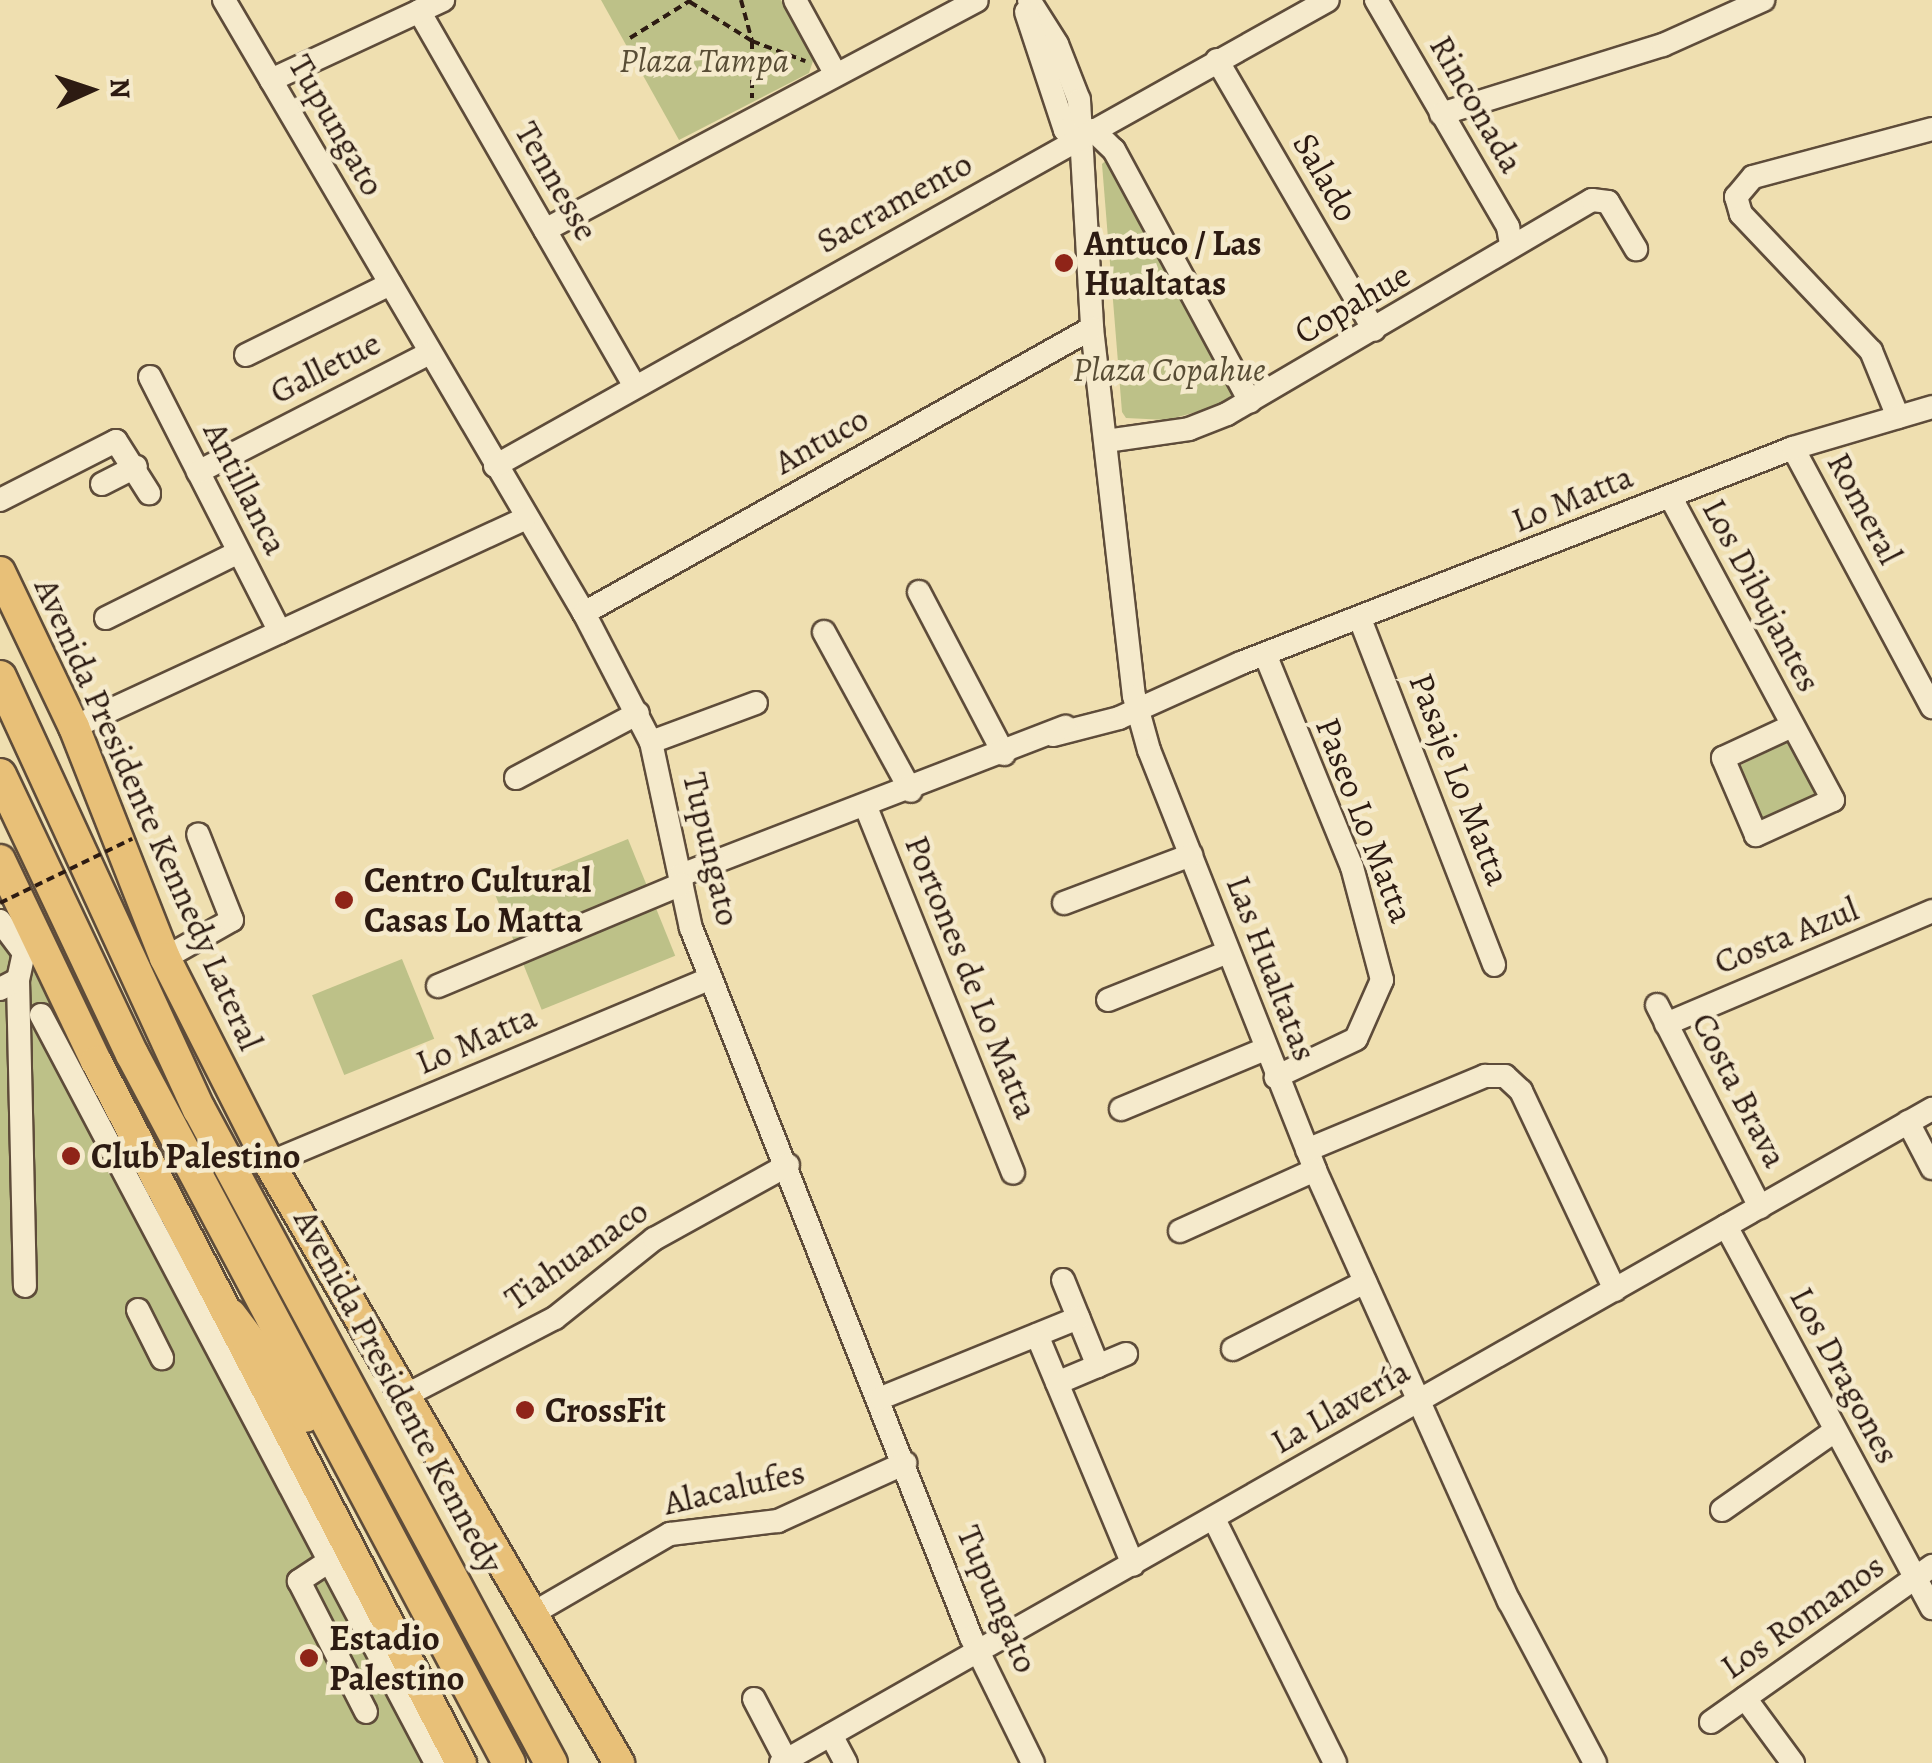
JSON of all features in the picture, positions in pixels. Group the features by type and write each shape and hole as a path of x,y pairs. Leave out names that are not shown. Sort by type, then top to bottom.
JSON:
{"highway":[{"path":"0,646 26,731"},
{"name":"Avenida Presidente Kennedy","path":"0,677 134,979 199,1109 551,1763"},
{"path":"0,775 132,1054 508,1763"},
{"path":"230,1315 378,1512"}],"main road":[{"name":"Avenida Presidente Kennedy Lateral","path":"0,572 74,727 165,958 269,1164 619,1763"},
{"path":"0,860 27,938 74,1016 230,1315 342,1552 461,1763"}],"street":[{"name":"Tupungato","path":"224,0 524,519 584,614 652,742 681,880 711,978 881,1398 978,1653 1033,1763"},
{"path":"270,80 443,0"},
{"path":"795,0 836,75"},
{"path":"546,230 977,0"},
{"name":"Las Hualtatas","path":"1025,0 1065,130 1114,150 1250,402"},
{"name":"Sacramento","path":"495,466 1328,0"},
{"name":"Rinconada","path":"1376,0 1508,227 1511,244"},
{"path":"1442,114 1663,45 1763,0"},
{"name":"Tennesse","path":"419,11 635,386"},
{"name":"Salado","path":"1217,60 1374,330"},
{"path":"1898,417 1871,352 1741,214 1736,197 1752,177 1932,129"},
{"name":"Las Hualtatas","path":"1084,136 1092,328 1136,703 1265,1050 1311,1160 1523,1632 1595,1763"},
{"name":"Copahue","path":"1106,441 1189,429 1250,402 1502,257 1511,244 1592,200 1608,202 1636,249"},
{"path":"246,356 390,284"},
{"name":"Antuco","path":"584,614 1092,328"},
{"name":"Galletue","path":"198,472 430,352"},
{"name":"Antillanca","path":"150,377 280,632"},
{"name":"Lo Matta","path":"438,986 681,880 866,807 1053,735 1078,734 1136,703 1793,448 1932,407"},
{"path":"0,500 107,442 123,444 149,493"},
{"name":"Romeral","path":"1793,448 1932,707"},
{"path":"102,484 136,467"},
{"name":"Los Dibujantes","path":"1670,496 1833,800 1756,835 1722,758 1792,726"},
{"path":"74,727 524,519"},
{"path":"106,618 240,552"},
{"path":"919,592 1004,754"},
{"name":"Pasaje Lo Matta","path":"1360,619 1494,965"},
{"path":"824,632 911,791"},
{"name":"Paseo Lo Matta","path":"1264,654 1352,867 1382,980 1356,1038 1276,1077"},
{"path":"652,742 756,703"},
{"path":"516,778 638,713"},
{"name":"Portones de Lo Matta","path":"866,807 1012,1173"},
{"path":"165,958 232,920 198,834"},
{"path":"1064,903 1191,855"},
{"name":"Costa Azul","path":"1662,1015 1932,910"},
{"path":"0,921 27,938 9,984 20,1014 342,1552 436,1763"},
{"path":"1108,1000 1228,952"},
{"name":"Lo Matta","path":"269,1164 711,978"},
{"path":"20,1014 74,1016"},
{"path":"20,1014 25,1286"},
{"name":"Costa Brava","path":"1662,1015 1760,1207"},
{"path":"1120,1109 1265,1050"},
{"path":"1180,1230 1311,1160 1485,1076 1505,1076 1521,1091 1615,1290"},
{"name":"La Llavería","path":"783,1762 1932,1108"},
{"path":"1908,1122 1932,1168"},
{"name":"Tiahuanaco","path":"403,1397 555,1318 654,1239 788,1165"},
{"name":"Los Dragones","path":"1726,1226 1835,1431 1923,1573 1932,1608"},
{"path":"1062,1280 1098,1366"},
{"path":"1233,1349 1366,1282"},
{"path":"138,1310 162,1358"},
{"path":"881,1398 1078,1318"},
{"path":"1038,1335 1133,1565"},
{"path":"1058,1383 1126,1354"},
{"path":"1722,1510 1835,1431"},
{"name":"Alacalufes","path":"530,1615 670,1534 809,1512 905,1462"},
{"path":"1214,1518 1335,1763"},
{"path":"342,1552 298,1580 366,1712"},
{"name":"Los Romanos","path":"1711,1722 1923,1573"},
{"path":"1745,1698 1793,1763"},
{"path":"754,1699 783,1762"},
{"path":"831,1735 846,1763"}],"path":[{"path":"741,0 752,41 756,118"},
{"path":"630,38 690,1 752,41 836,75"},
{"path":"0,903 132,839"}],"green space":[{"name":"Plaza Tampa","path":"601,0 781,0 814,58 809,73 679,140"},
{"name":"Plaza Copahue","path":"1110,157 1239,393 1207,409 1167,420 1126,418 1122,412 1102,164"},
{"path":"1790,741 1817,797 1765,822 1738,766"},
{"path":"628,839 675,956 542,1010 494,893"},
{"name":"Club Palestino","path":"27,925 448,1763 0,1763 0,935"},
{"path":"402,959 434,1039 344,1075 312,995"}],"place":[{"name":"Antuco / Las Hualtatas","path":"1064,263"},
{"name":"Centro Cultural Casas Lo Matta","path":"344,900"},
{"name":"Club Palestino","path":"71,1156"},
{"name":"CrossFit","path":"525,1410"},
{"name":"Estadio Palestino","path":"309,1658"}]}
